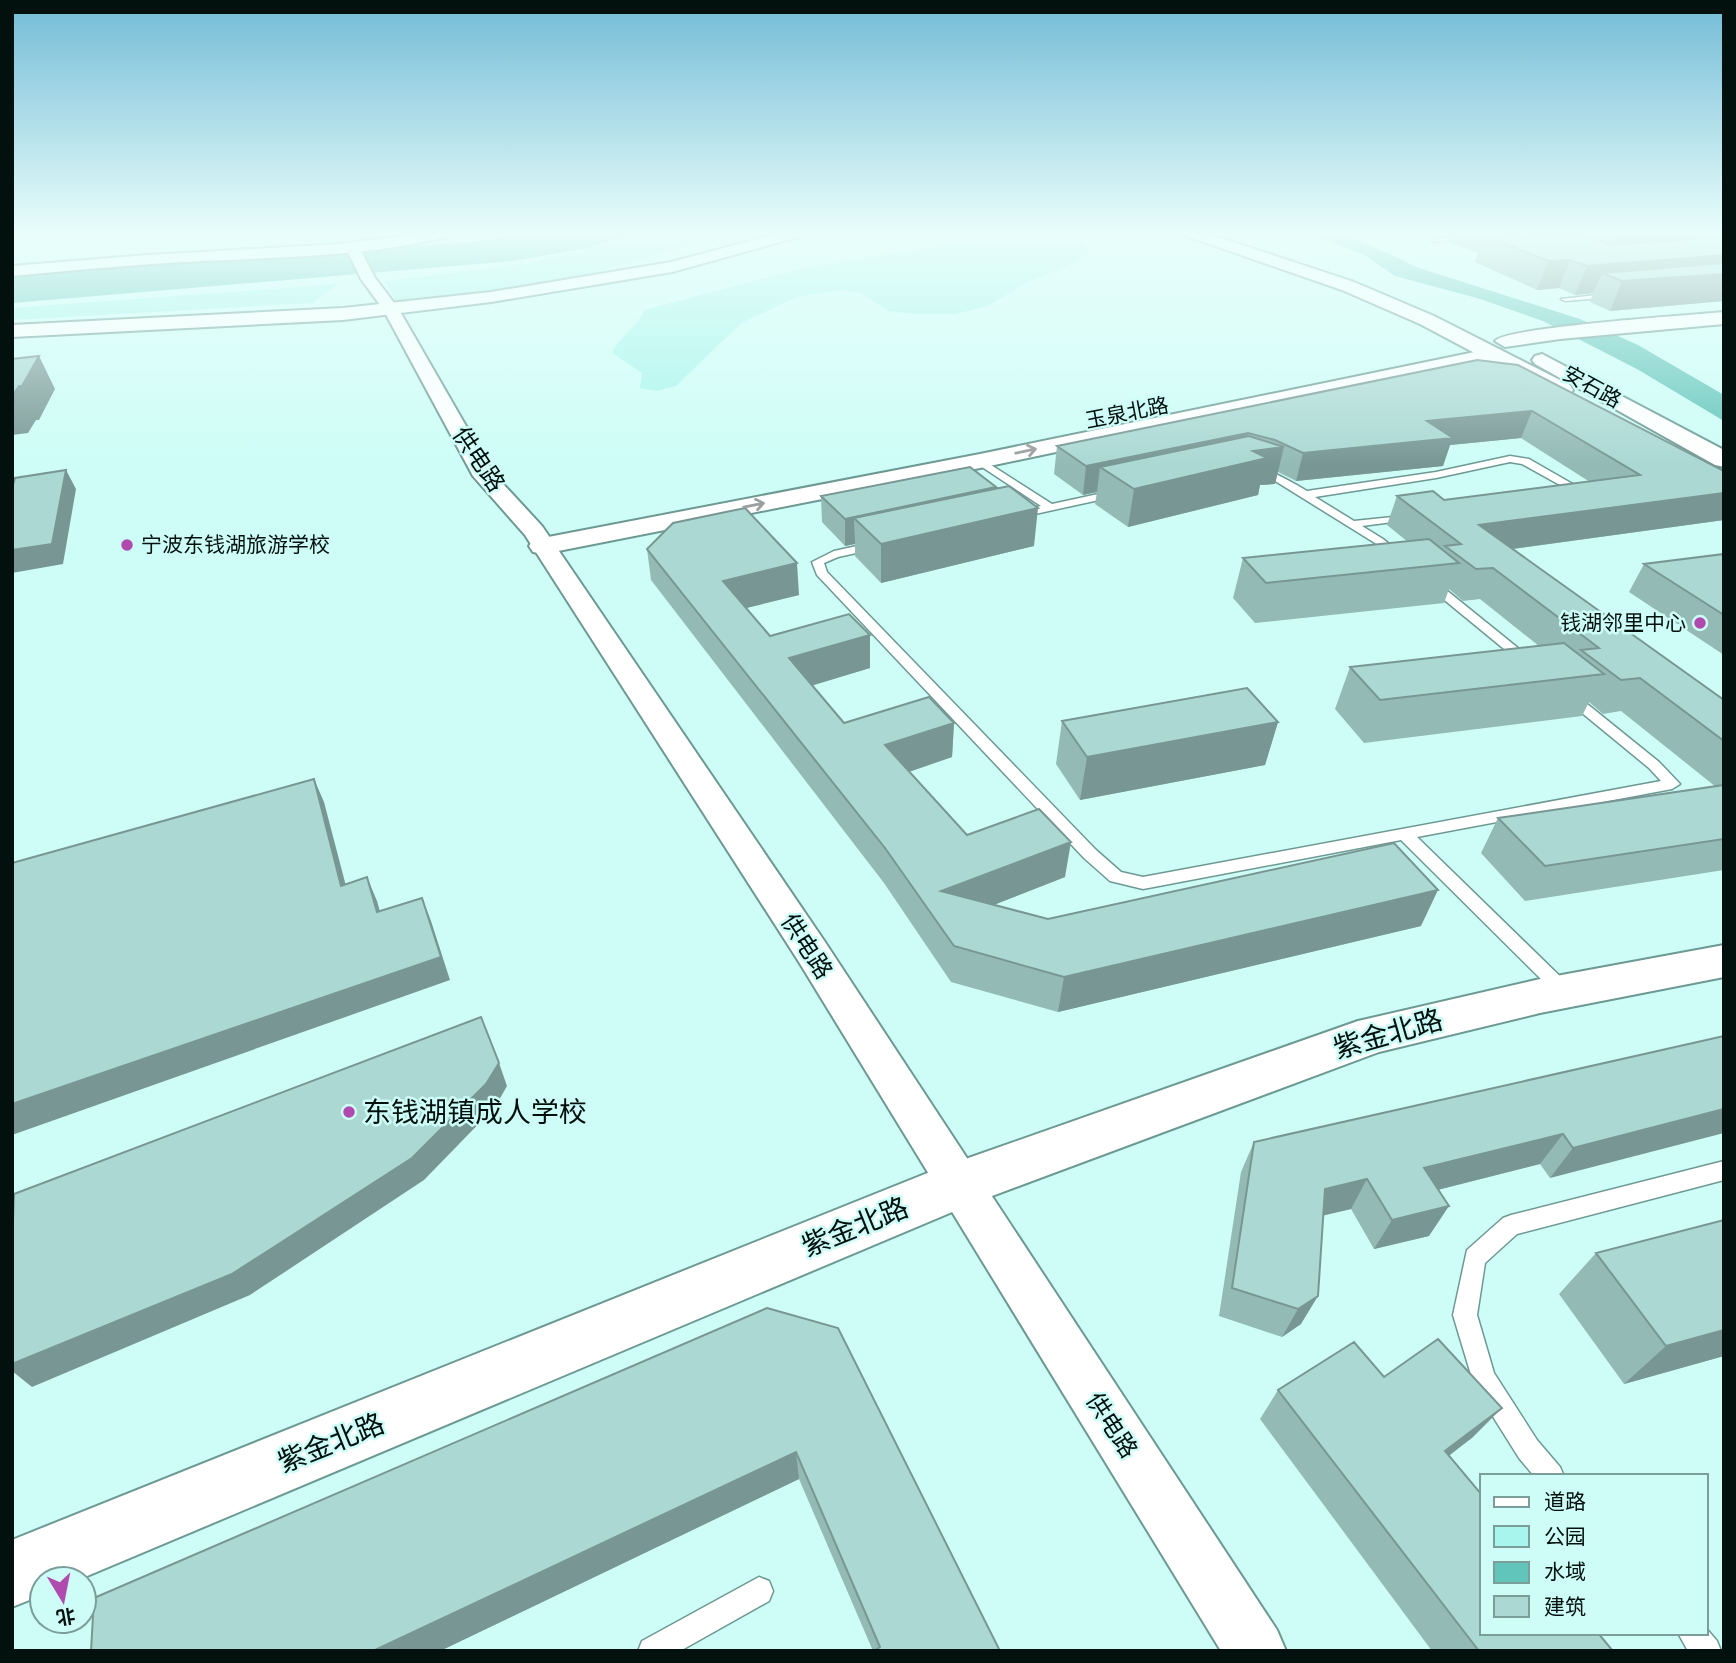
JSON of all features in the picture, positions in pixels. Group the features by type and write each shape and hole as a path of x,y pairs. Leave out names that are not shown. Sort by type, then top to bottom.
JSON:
{"street":[{"path":"12,323 108,311"},
{"path":"12,331 343,314 345,311"},
{"name":"供电路","path":"389,311 484,475 539,538 812,952 1256,1651"},
{"name":"安石路","path":"1405,311 1499,347 1724,477"},
{"name":"安石路","path":"1426,311 1724,460"},
{"name":"玉泉北路","path":"539,538 1499,347 1615,328 1724,318"},
{"name":"玉泉北路","path":"1568,337 1633,337 1724,327"},
{"name":"玉泉北路","path":"539,538 980,461 1499,347"},
{"name":"紫金北路","path":"12,1574 958,1185 1374,1034 1564,991 1724,961"}],"lane":[{"path":"1304,495 1436,475 1510,458 1525,461 1572,488 1570,495 1556,497"},
{"path":"980,461 1050,507"},
{"path":"1241,466 1255,468 1276,477 1389,549 1644,756 1672,784 1143,883 1116,877 1090,855 821,573 818,562 834,554 1050,507 1241,466"},
{"path":"1352,524 1420,515"},
{"path":"1403,833 1564,991"},
{"path":"1550,1474 1528,1449 1483,1379 1465,1315 1475,1258 1511,1225 1724,1170"},
{"path":"652,1651 759,1591"},
{"path":"1694,1635 1707,1651"}],"green space":[{"path":"12,311 178,311 12,320"},
{"path":"644,311 768,311 741,323 676,386 657,391 640,388 642,373 612,353"},
{"path":"887,311 969,311 955,314"}],"water":[{"path":"1513,311 1554,311 1580,319 1638,345 1724,395 1724,421 1637,369 1543,321"}],"building":[{"path":"39,356 22,386 19,386 12,396 12,359"},
{"path":"1477,360 1518,365 1724,471 1724,493 1479,525 1724,700 1724,741 1640,678 1621,680 1581,650 1599,648 1493,568 1476,569 1445,546 1461,544 1397,496 1433,491 1444,500 1640,475 1532,411 1427,421 1453,438 1303,453 1275,440 1248,433 1086,466 1057,446"},
{"path":"1249,436 1284,447 1253,451 1267,458 1134,489 1100,467"},
{"path":"970,467 996,487 845,519 821,496"},
{"path":"66,470 52,544 12,550 12,488 15,478"},
{"path":"1009,486 1038,508 881,544 854,518"},
{"path":"745,508 797,563 723,581 770,636 849,614 870,635 789,658 844,723 929,697 954,723 885,745 967,835 1039,809 1071,842 941,891 1048,919 1394,843 1438,890 1064,977 954,946 885,848 647,549 673,523"},
{"path":"1429,539 1459,563 1266,583 1243,558"},
{"path":"1724,554 1724,615 1644,564"},
{"path":"1564,643 1604,674 1380,700 1350,667"},
{"path":"1247,688 1278,722 1087,757 1062,721"},
{"path":"314,779 341,886 367,877 377,912 422,898 441,957 12,1104 12,863"},
{"path":"1724,785 1724,839 1545,866 1498,818"},
{"path":"481,1017 499,1063 486,1084 412,1158 232,1274 12,1364 14,1194"},
{"path":"1724,1036 1724,1109 1573,1148 1563,1134 1424,1168 1449,1206 1392,1220 1367,1179 1325,1189 1318,1296 1298,1309 1232,1288 1254,1142"},
{"path":"1724,1220 1724,1330 1666,1346 1596,1253"},
{"path":"767,1308 838,1328 1000,1651 874,1651 880,1647 796,1452 373,1651 91,1651 92,1635 98,1635 98,1596"},
{"path":"1438,1339 1502,1408 1445,1451 1480,1493 1480,1635 1600,1635 1613,1651 1479,1651 1278,1390 1354,1342 1384,1377"}],"place":[{"name":"宁波东钱湖旅游学校","path":"127,545"},
{"name":"钱湖邻里中心","path":"1700,623"},
{"name":"东钱湖镇成人学校","path":"349,1112"}]}
